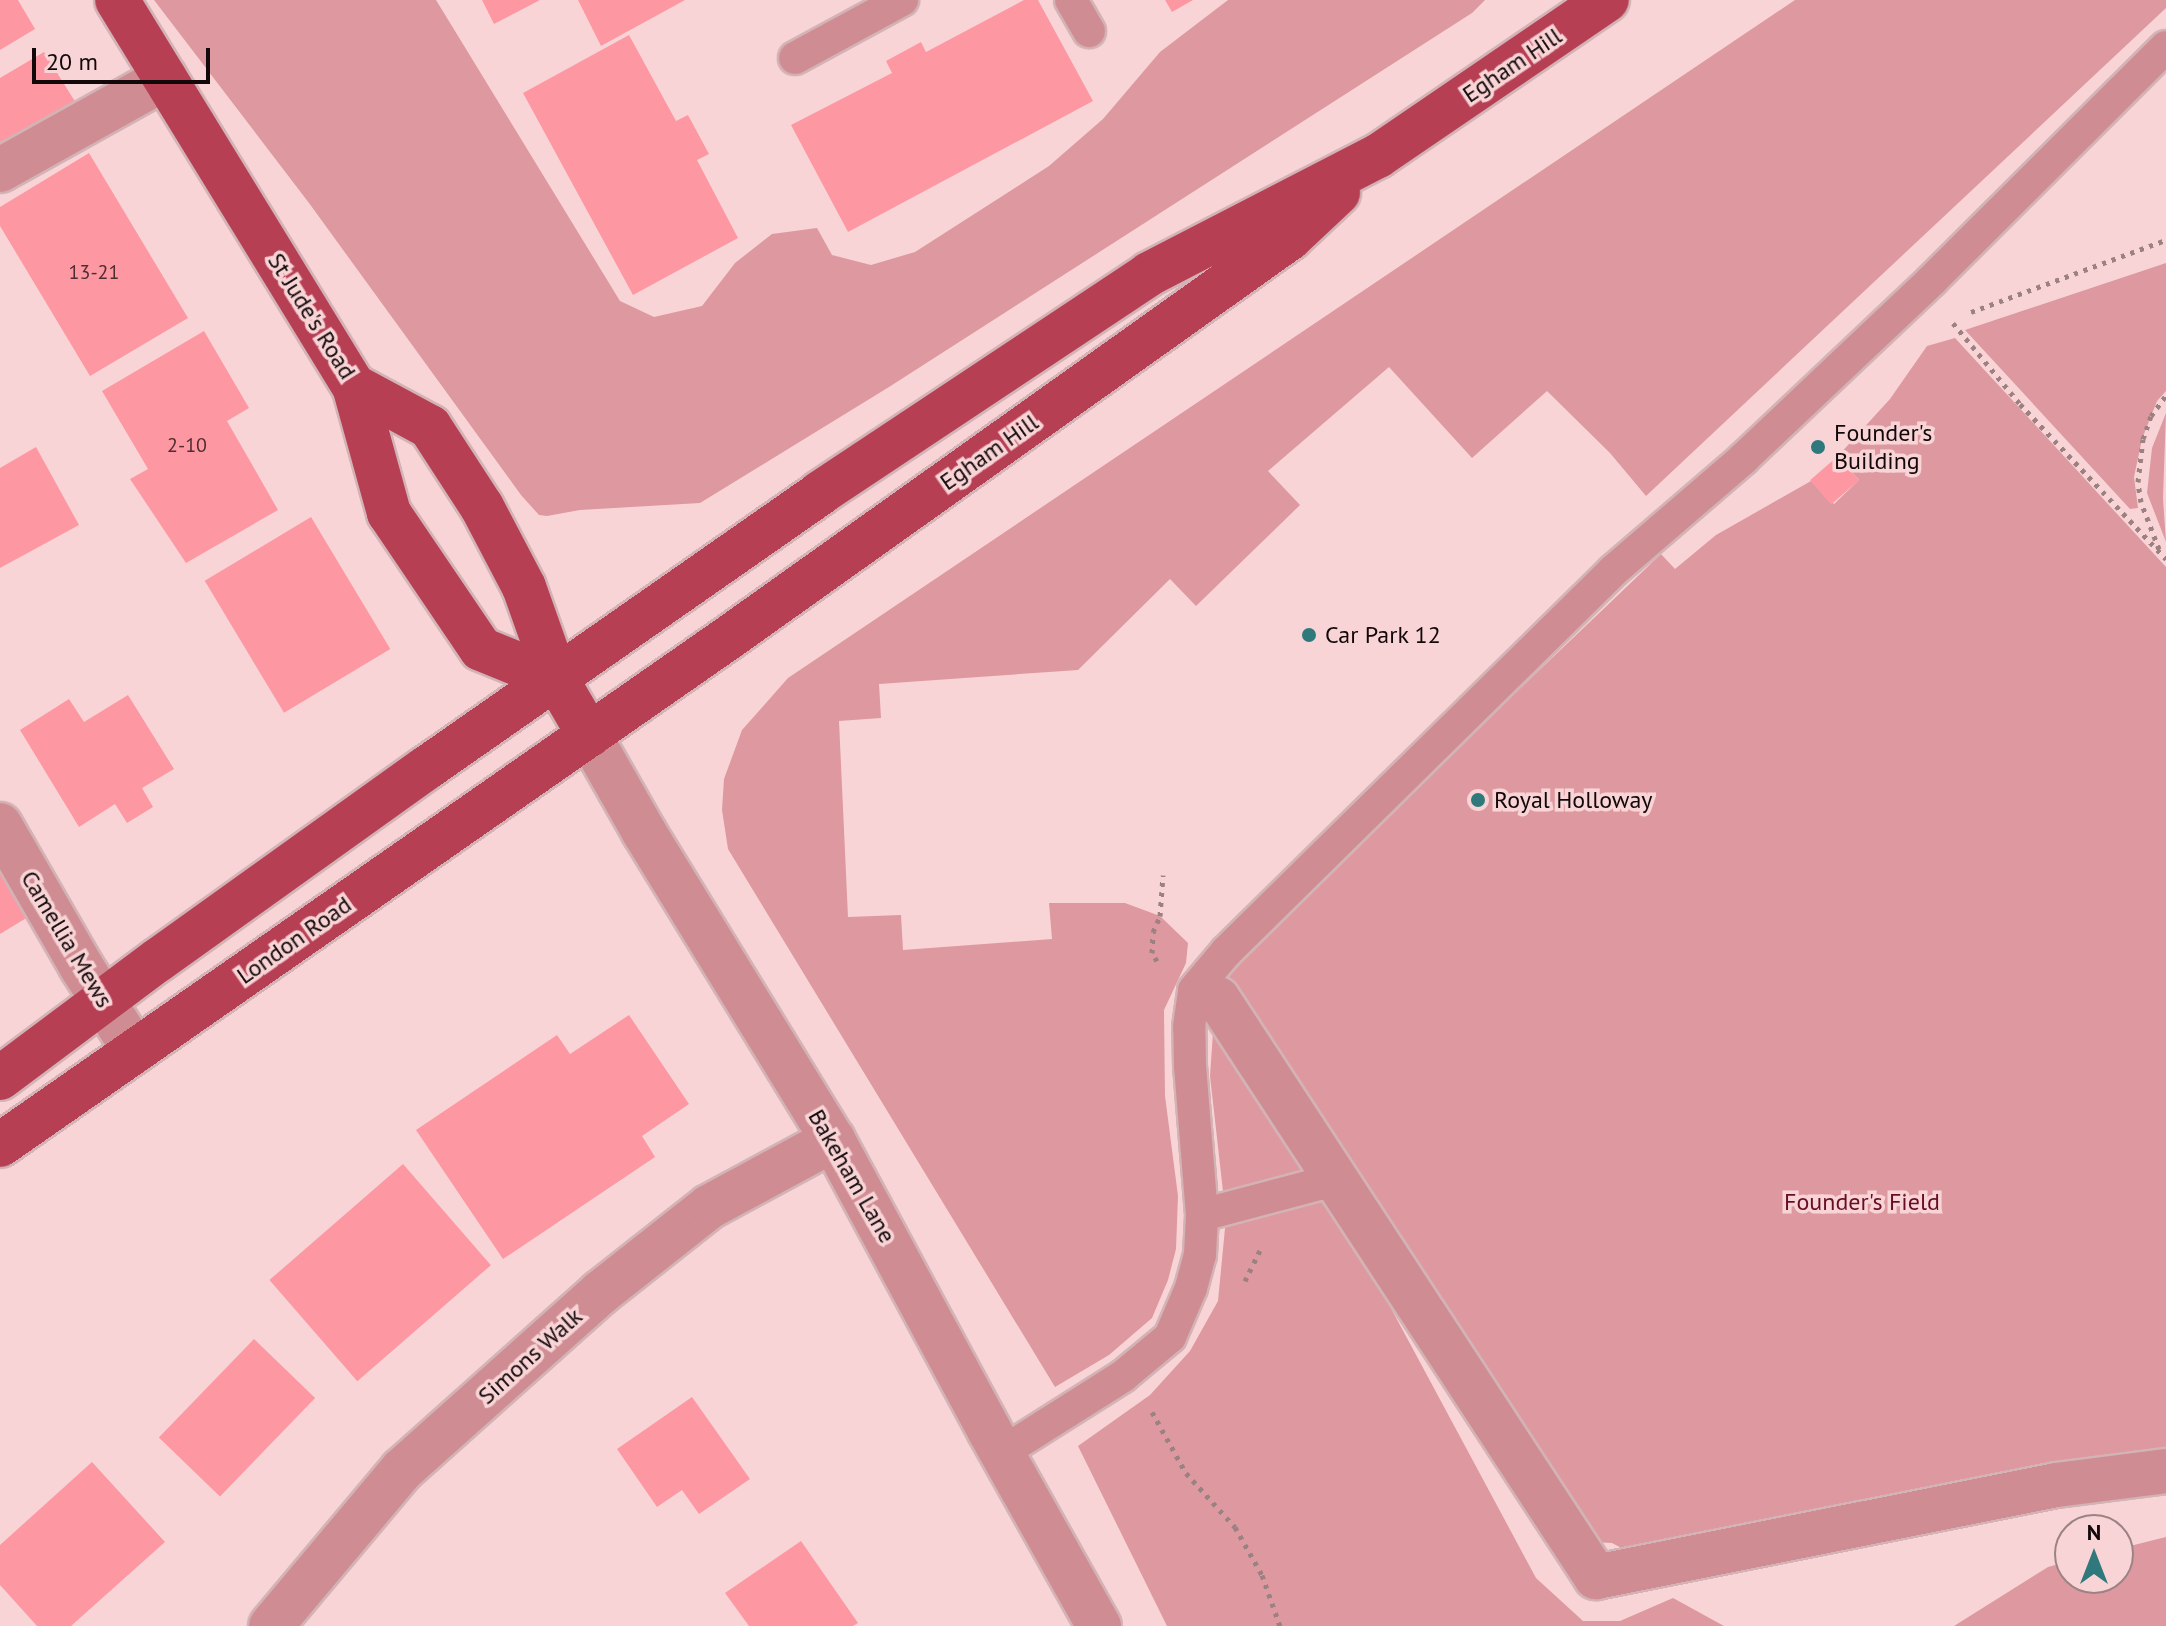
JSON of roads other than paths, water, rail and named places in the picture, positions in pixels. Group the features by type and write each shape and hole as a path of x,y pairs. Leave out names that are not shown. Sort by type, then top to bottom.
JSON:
{"main road":[{"name":"St Jude's Road","path":"117,0 354,386 430,427 482,507 524,587 557,680 589,735"},
{"name":"Egham Hill","path":"557,680 820,493 1149,274 1378,156 1607,0"},
{"name":"Egham Hill","path":"589,735 1290,238 1378,156"},
{"path":"354,386 389,513 481,649 557,680"},
{"path":"0,1078 425,769 557,680"},
{"name":"London Road","path":"0,1145 589,735"}],"street":[{"path":"0,170 165,78"},
{"name":"Bakeham Lane","path":"589,735 650,843 833,1140 1099,1626"},
{"name":"Camellia Mews","path":"0,825 135,1051"},
{"path":"1218,999 1596,1577 2057,1485 2166,1471"},
{"name":"Simons Walk","path":"271,1626 402,1470 600,1293 709,1207 833,1140"}],"lane":[{"path":"795,58 902,0"},
{"path":"1071,0 1089,31"},
{"path":"996,1441 1123,1376 1170,1337 1191,1288 1200,1255 1202,1215 1189,1027 1194,990 1226,952 1613,571 1743,459 1899,311 2166,47"},
{"path":"1202,1215 1319,1184 1334,1175"}],"place":[{"name":"Founder's Building","path":"1818,447"},
{"name":"Car Park 12","path":"1309,635"},
{"name":"Royal Holloway","path":"1478,800"}],"park label":[{"name":"Founder's Field","path":"1862,1202"}]}
